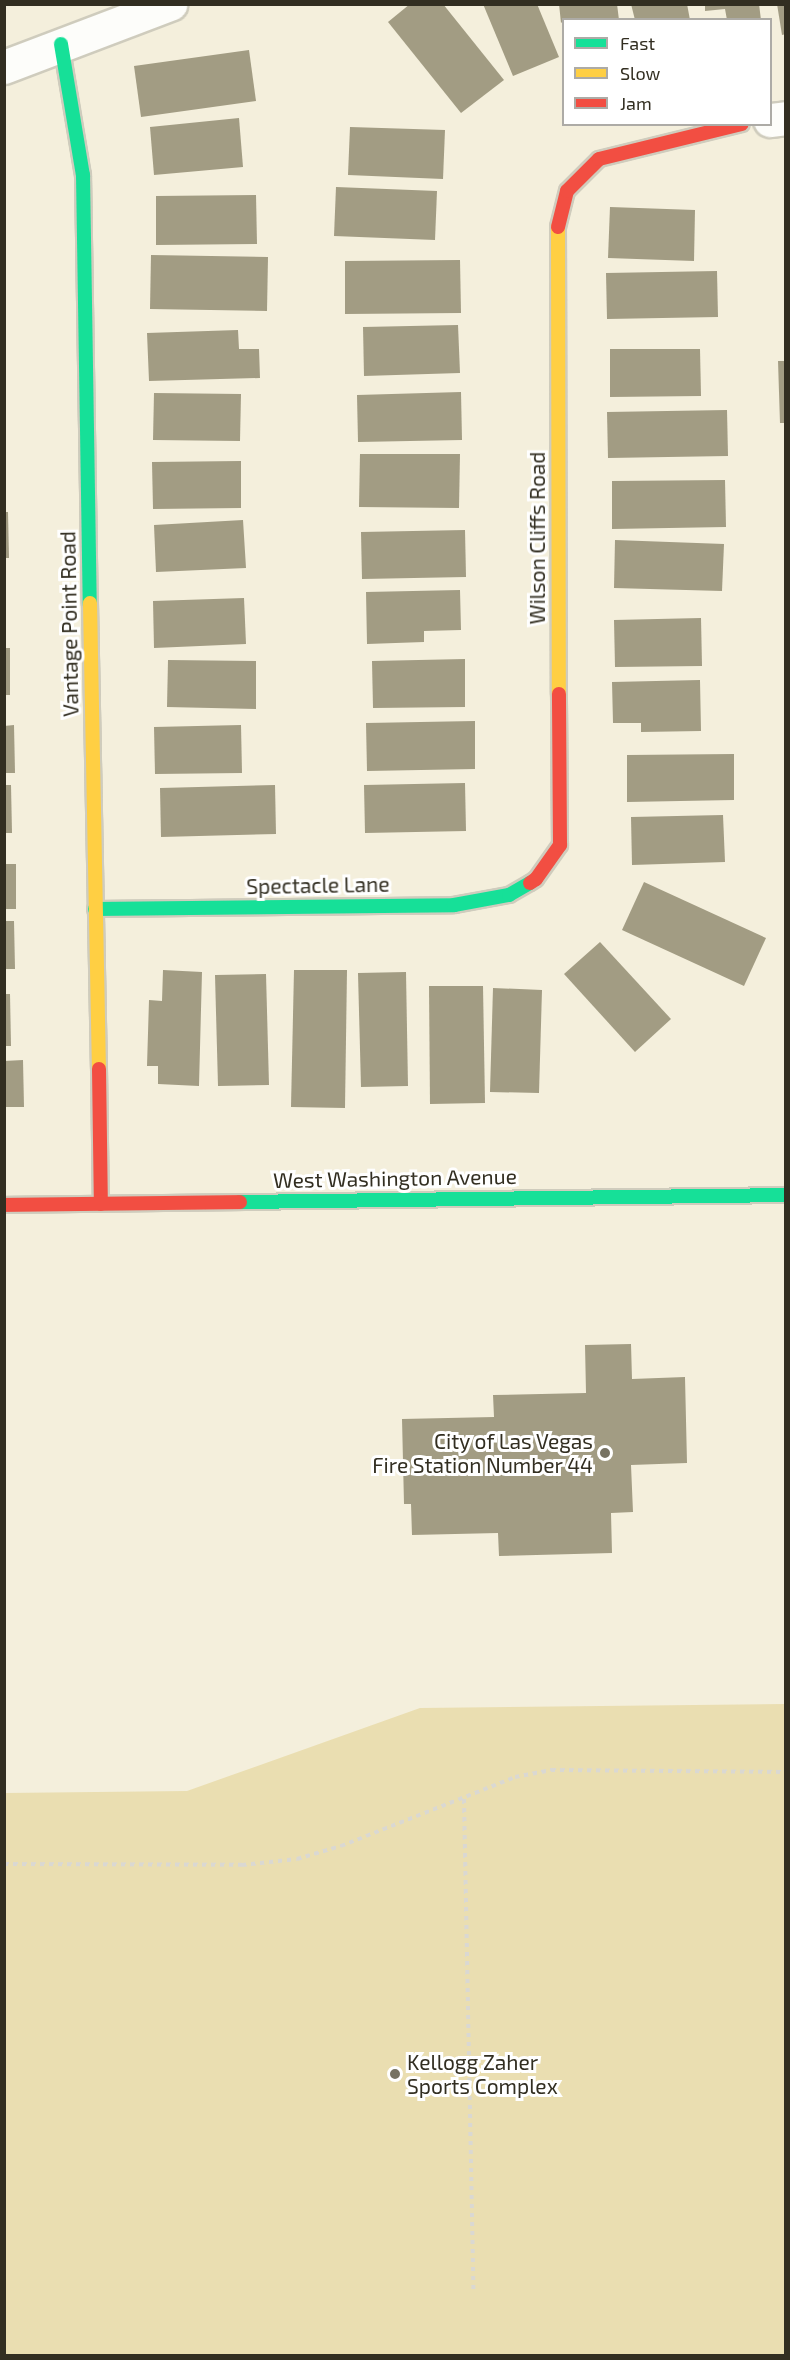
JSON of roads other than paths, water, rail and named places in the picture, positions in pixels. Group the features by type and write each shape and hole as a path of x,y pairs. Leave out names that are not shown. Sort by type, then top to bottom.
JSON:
{"street":[{"path":"4,67 170,4"},
{"name":"Vantage Point Road","path":"62,44 83,175 101,1204"},
{"name":"Wilson Cliffs Road","path":"536,879 560,845 556,234 567,191 598,159 734,126"},
{"name":"Spectacle Lane","path":"95,909 454,904 509,895 536,879"},
{"name":"West Washington Avenue","path":"4,1205 786,1195"}],"place":[{"name":"City of Las Vegas Fire Station Number 44","path":"605,1453"},
{"name":"Kellogg Zaher Sports Complex","path":"395,2074"}]}
